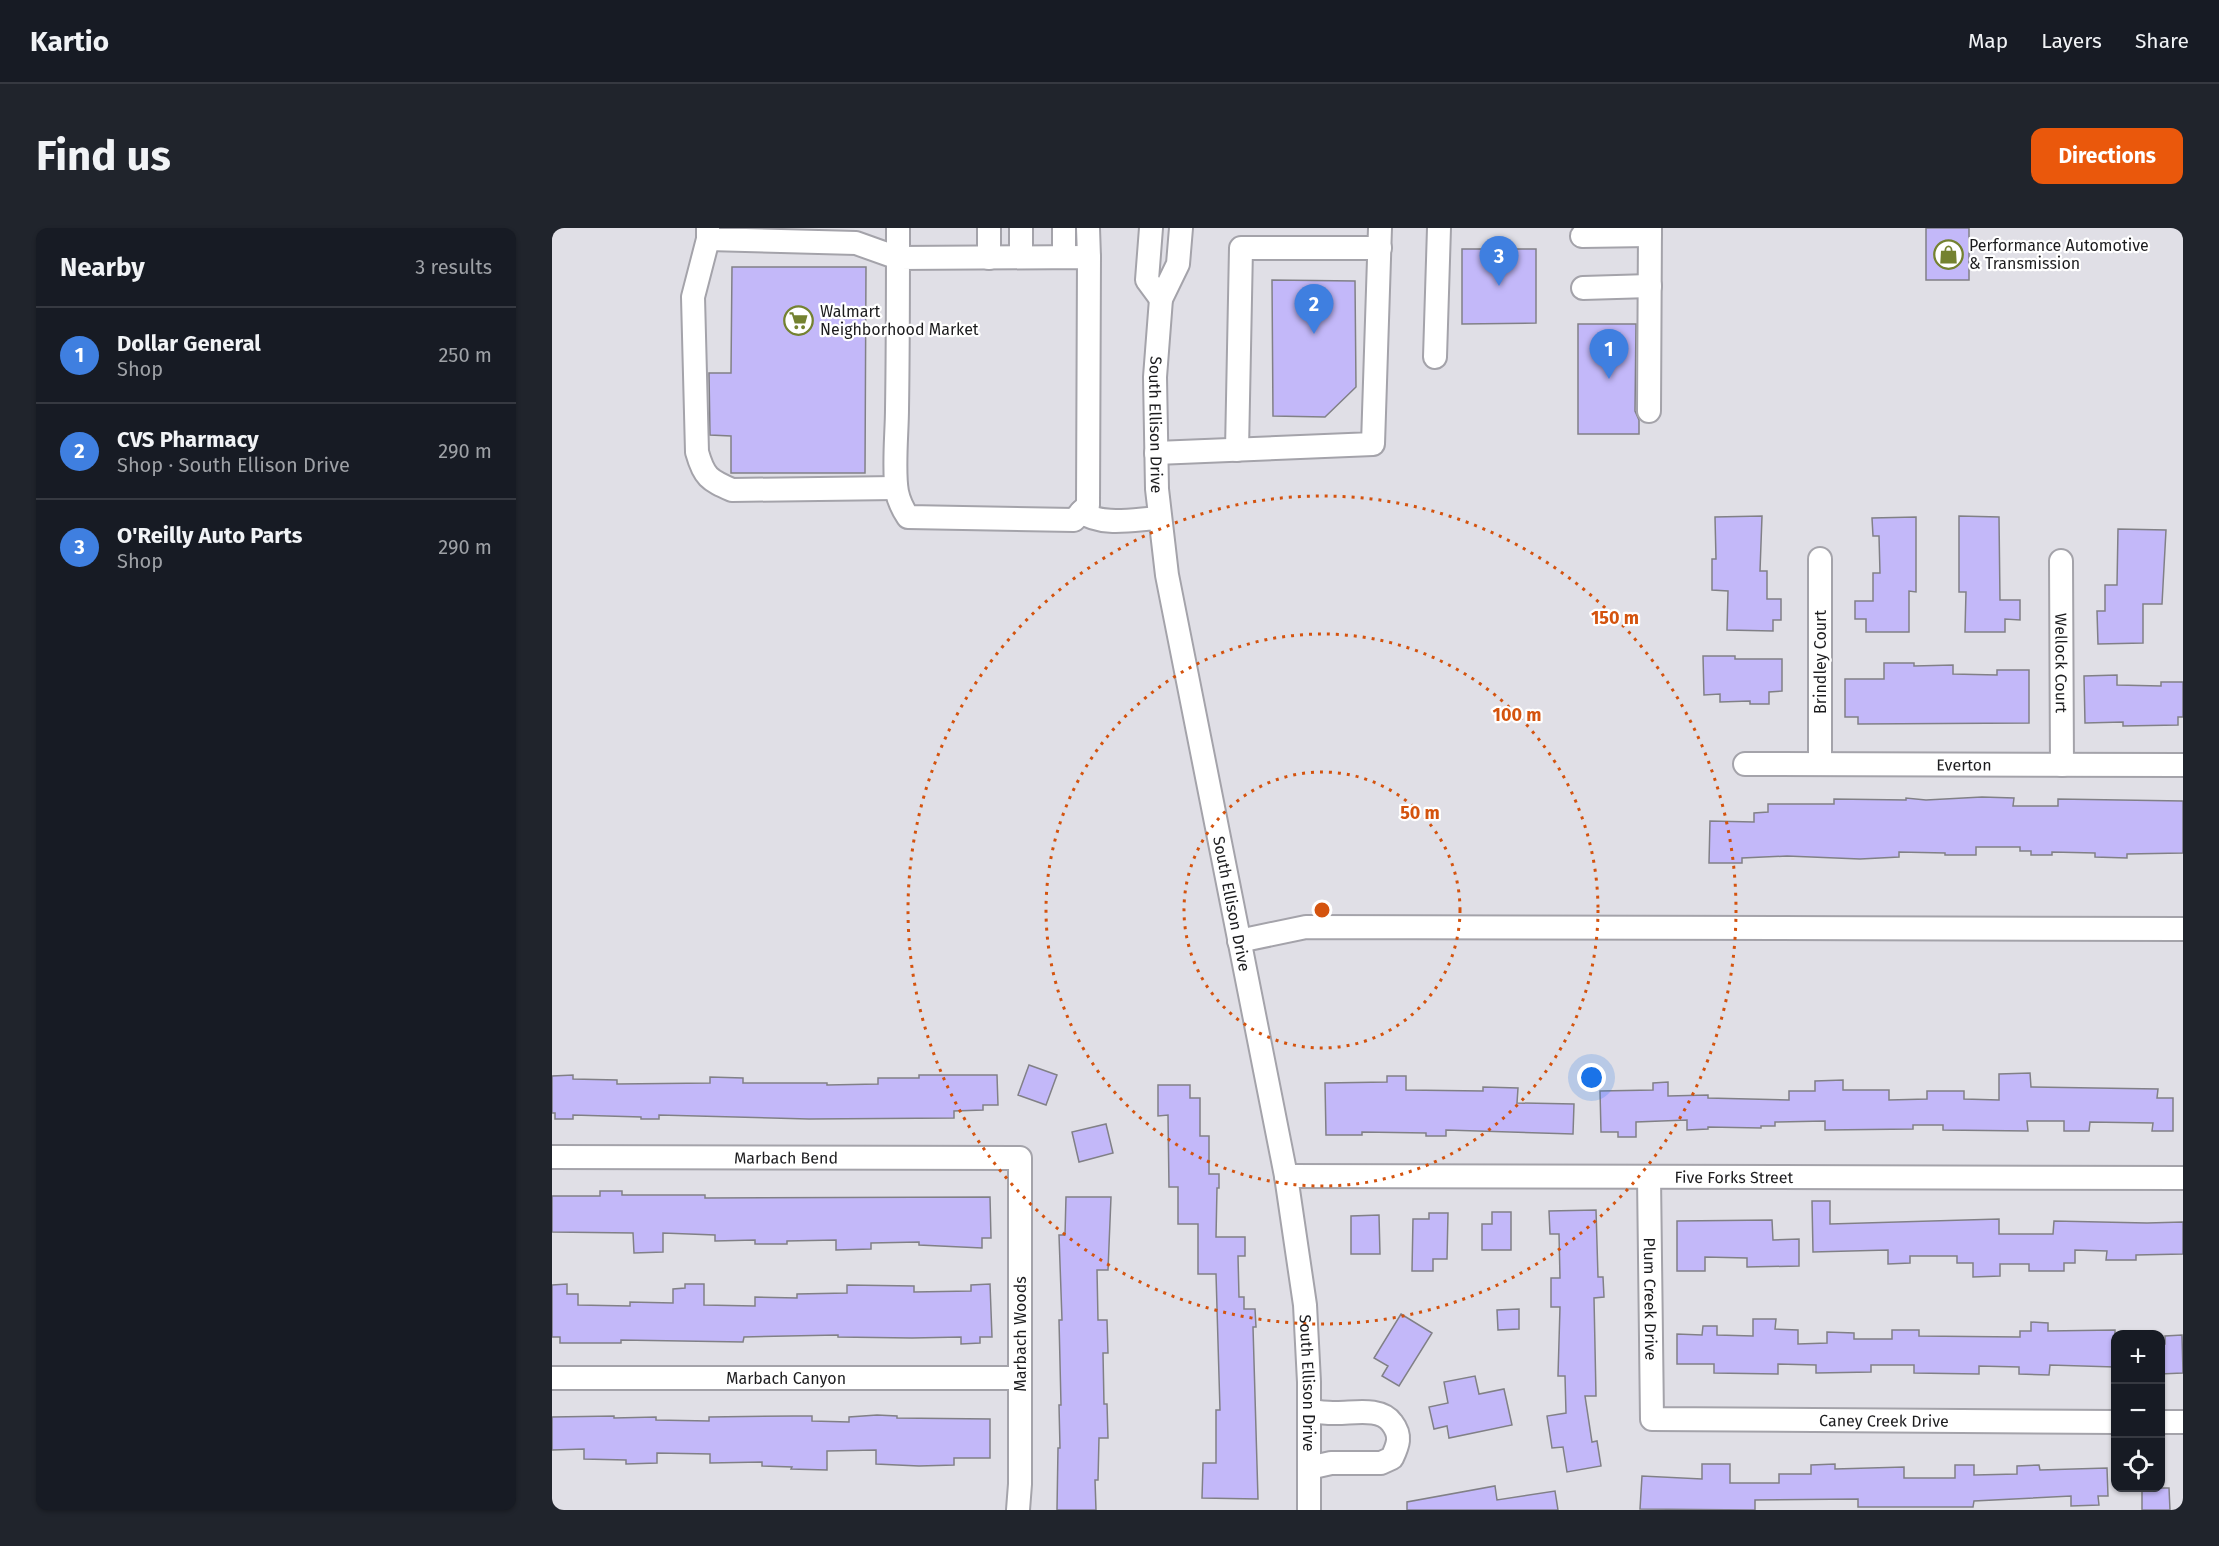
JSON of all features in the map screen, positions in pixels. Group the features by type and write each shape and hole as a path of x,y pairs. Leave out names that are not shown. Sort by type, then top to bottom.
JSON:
{"street":[{"path":"898,228 896,488 900,506 908,517 1074,520 1088,505 1088,228"},
{"path":"989,228 989,258"},
{"path":"1021,228 1022,257"},
{"path":"1064,228 1064,257"},
{"path":"1151,228 1147,280 1161,299"},
{"name":"South Ellison Drive","path":"1181,228 1178,264 1161,299 1155,377 1160,518 1167,575 1286,1176 1305,1305 1309,1411 1309,1510"},
{"path":"1435,357 1439,228"},
{"path":"1582,236 1650,231 1649,411"},
{"path":"896,488 732,490 711,481 701,469 697,452 693,297 708,233 856,243 898,258 1089,257"},
{"path":"1156,453 1238,450 1373,444 1380,238 1241,248 1238,450"},
{"path":"1583,288 1650,286"},
{"path":"1081,512 1091,519 1104,520 1160,518"},
{"name":"Brindley Court","path":"1820,560 1820,764"},
{"name":"Wellock Court","path":"2061,561 2062,765"},
{"name":"Everton","path":"1745,764 2183,765"},
{"path":"1239,941 1306,927 2183,929"},
{"name":"Marbach Bend","path":"552,1157 1020,1158"},
{"name":"Marbach Woods","path":"1018,1510 1020,1484 1020,1158"},
{"name":"Five Forks Street","path":"1286,1176 2183,1178"},
{"name":"Plum Creek Drive","path":"1649,1177 1652,1419"},
{"name":"Marbach Canyon","path":"552,1378 1020,1378"},
{"path":"1309,1411 1376,1413 1389,1418 1398,1431 1398,1444 1392,1458 1381,1463 1331,1463 1309,1468"},
{"name":"Caney Creek Drive","path":"1652,1419 2111,1422"},
{"path":"2165,1422 2183,1422"}],"building":[{"name":"Performance Automotive & Transmission","path":"1926,228 1969,228 1969,280 1926,280"},
{"path":"1462,249 1536,249 1536,323 1462,324"},
{"name":"Walmart Neighborhood Market","path":"732,267 866,267 865,473 731,473 731,436 710,435 709,373 731,373"},
{"path":"1272,280 1355,281 1356,387 1325,417 1273,416"},
{"path":"1578,324 1636,324 1635,411 1639,420 1639,434 1578,434"},
{"path":"1762,516 1760,571 1767,571 1767,599 1781,599 1781,620 1773,620 1773,631 1727,630 1728,591 1712,590 1712,559 1716,559 1715,517"},
{"path":"1959,516 1999,517 2000,600 2020,600 2020,620 2005,619 2005,632 1965,632 1966,592 1959,592"},
{"path":"1916,517 1916,592 1909,591 1909,632 1866,632 1866,619 1855,619 1855,601 1873,601 1873,573 1880,573 1879,536 1873,536 1872,518"},
{"path":"2118,529 2166,530 2162,604 2143,604 2143,643 2098,644 2097,611 2105,611 2105,585 2117,585"},
{"path":"1703,656 1782,659 1782,691 1769,692 1769,704 1750,704 1750,701 1720,702 1720,694 1704,695"},
{"path":"1884,663 1914,663 1914,666 1953,665 1953,674 1997,675 1997,670 2029,670 2029,723 1858,724 1858,717 1845,717 1845,679 1884,679"},
{"path":"2117,675 2117,685 2161,686 2161,682 2183,682 2183,717 2178,717 2178,725 2123,726 2123,722 2085,723 2084,676"},
{"path":"2014,798 2013,806 2058,806 2058,799 2183,801 2183,853 2127,854 2127,858 2095,857 2095,853 2052,852 2052,855 2031,855 2031,851 2020,851 2020,847 1976,847 1976,855 1899,852 1899,857 1860,859 1787,856 1742,858 1742,863 1709,863 1710,821 1754,822 1754,813 1768,812 1768,804 1834,804 1834,799 1926,800"},
{"path":"1029,1065 1057,1075 1046,1105 1018,1095"},
{"path":"2030,1073 2031,1087 2158,1089 2157,1098 2173,1098 2173,1131 2152,1131 2153,1123 2090,1122 2089,1131 2064,1131 2064,1121 2027,1121 2028,1131 1943,1130 1943,1125 1913,1125 1913,1129 1825,1130 1825,1121 1775,1122 1775,1126 1761,1126 1761,1128 1708,1127 1708,1129 1687,1130 1687,1120 1636,1122 1636,1137 1618,1137 1618,1132 1601,1132 1600,1091 1653,1090 1653,1083 1668,1082 1668,1096 1708,1095 1708,1098 1789,1100 1789,1091 1815,1091 1815,1081 1843,1080 1843,1090 1889,1090 1889,1100 1927,1099 1927,1091 1964,1091 1964,1099 1999,1100 1999,1074"},
{"path":"573,1075 573,1079 617,1080 617,1084 710,1083 710,1077 743,1078 743,1083 827,1083 827,1085 878,1084 878,1078 919,1078 919,1075 997,1075 998,1105 983,1105 983,1110 954,1111 954,1118 809,1119 659,1115 659,1119 641,1119 641,1117 573,1115 573,1119 555,1119 555,1113 552,1113 552,1076"},
{"path":"1387,1076 1406,1076 1406,1090 1483,1091 1483,1087 1518,1088 1517,1103 1574,1104 1573,1134 1446,1130 1446,1136 1426,1136 1426,1133 1362,1132 1362,1135 1326,1135 1325,1083 1387,1082"},
{"path":"1158,1085 1190,1085 1190,1098 1200,1098 1200,1136 1209,1136 1209,1174 1219,1174 1216,1237 1245,1237 1245,1256 1238,1256 1239,1297 1244,1297 1244,1309 1255,1309 1256,1327 1253,1327 1258,1499 1202,1498 1203,1463 1216,1463 1216,1410 1220,1410 1216,1274 1198,1274 1198,1224 1178,1224 1178,1187 1169,1187 1168,1115 1158,1116"},
{"path":"1106,1124 1113,1153 1079,1162 1072,1132"},
{"path":"600,1191 622,1191 622,1195 705,1195 705,1198 990,1197 991,1238 982,1238 982,1248 919,1245 919,1242 871,1243 871,1249 836,1250 836,1240 755,1244 755,1240 715,1241 715,1235 663,1233 663,1252 634,1253 633,1233 552,1232 552,1196 600,1196"},
{"path":"1066,1197 1111,1197 1108,1270 1097,1270 1098,1320 1107,1320 1108,1353 1103,1353 1104,1404 1107,1404 1108,1438 1099,1438 1098,1480 1095,1480 1096,1510 1057,1510 1058,1448 1060,1448 1059,1405 1061,1405 1059,1320 1062,1320 1059,1235 1065,1235"},
{"path":"1812,1201 1830,1201 1830,1224 1999,1219 1999,1234 2053,1234 2054,1221 2183,1222 2183,1254 2136,1255 2136,1260 2106,1260 2107,1251 2075,1250 2075,1263 2064,1263 2064,1271 2029,1271 2029,1264 2000,1264 2000,1276 1973,1277 1973,1263 1957,1263 1957,1256 1910,1256 1910,1263 1888,1264 1888,1250 1813,1252"},
{"path":"1596,1210 1598,1277 1603,1277 1604,1297 1594,1298 1596,1396 1585,1396 1592,1442 1597,1441 1601,1466 1567,1472 1563,1447 1552,1448 1547,1416 1566,1413 1565,1376 1558,1376 1560,1307 1551,1307 1551,1278 1560,1278 1559,1234 1550,1234 1549,1211"},
{"path":"1492,1212 1511,1212 1511,1250 1482,1250 1482,1224 1492,1224"},
{"path":"1429,1213 1448,1213 1447,1259 1433,1259 1433,1271 1412,1271 1413,1219 1429,1219"},
{"path":"1379,1215 1380,1254 1351,1254 1351,1216"},
{"path":"1772,1220 1773,1240 1799,1239 1799,1266 1747,1267 1747,1258 1705,1257 1705,1271 1677,1271 1677,1221"},
{"path":"567,1284 567,1294 578,1294 578,1305 630,1306 630,1302 673,1303 673,1289 685,1288 685,1284 704,1284 704,1305 755,1306 755,1297 797,1298 797,1294 847,1293 847,1285 914,1286 914,1292 971,1291 971,1285 990,1284 992,1337 980,1337 980,1343 961,1344 961,1337 838,1337 838,1335 744,1337 743,1342 621,1340 621,1343 560,1343 560,1337 552,1337 552,1285"},
{"path":"1519,1309 1519,1329 1498,1330 1497,1310"},
{"path":"1401,1314 1432,1333 1399,1386 1382,1376 1388,1366 1374,1358"},
{"path":"1753,1319 1776,1319 1775,1329 1798,1330 1798,1344 1827,1343 1827,1332 1854,1333 1854,1339 1892,1339 1892,1330 1919,1330 1919,1336 2020,1337 2020,1331 2031,1331 2031,1322 2048,1323 2048,1331 2111,1330 2111,1367 2050,1365 2049,1375 2019,1374 2019,1367 1979,1366 1979,1374 1914,1373 1914,1365 1871,1365 1871,1372 1816,1373 1816,1365 1778,1364 1778,1374 1714,1373 1714,1364 1677,1364 1677,1334 1702,1335 1703,1326 1717,1326 1717,1335 1753,1336"},
{"path":"2182,1335 2183,1373 2165,1374 2165,1336"},
{"path":"1475,1376 1479,1394 1504,1389 1512,1425 1449,1438 1447,1426 1434,1429 1429,1407 1448,1403 1444,1382"},
{"path":"812,1416 812,1421 849,1422 849,1417 897,1416 897,1418 990,1419 990,1458 954,1458 954,1465 919,1466 876,1464 876,1450 827,1451 827,1470 762,1466 762,1462 710,1463 710,1454 657,1453 657,1463 626,1464 626,1460 584,1459 584,1449 552,1450 552,1417 656,1417 656,1420 709,1421 709,1417"},
{"path":"1702,1464 1730,1464 1730,1483 1779,1483 1779,1474 1811,1474 1811,1465 1835,1464 1835,1469 1904,1467 1904,1478 1955,1478 1955,1465 1974,1465 1974,1475 2017,1474 2017,1466 2039,1465 2040,1470 2107,1468 2108,1496 2098,1496 2099,1505 2071,1506 2071,1496 1974,1501 1973,1507 1858,1507 1858,1499 1755,1500 1755,1510 1640,1509 1642,1476 1702,1479"},
{"path":"1495,1486 1497,1500 1555,1491 1558,1510 1407,1510 1407,1502"},
{"path":"2165,1488 2169,1488 2170,1510 2142,1510 2142,1492 2165,1492"}],"place":[{"name":"Performance Automotive & Transmission","path":"1948,254"},
{"name":"O'Reilly Auto Parts","path":"1499,286"},
{"name":"Walmart Neighborhood Market","path":"799,320"},
{"name":"CVS Pharmacy","path":"1314,334"},
{"name":"Dollar General","path":"1609,379"}]}
